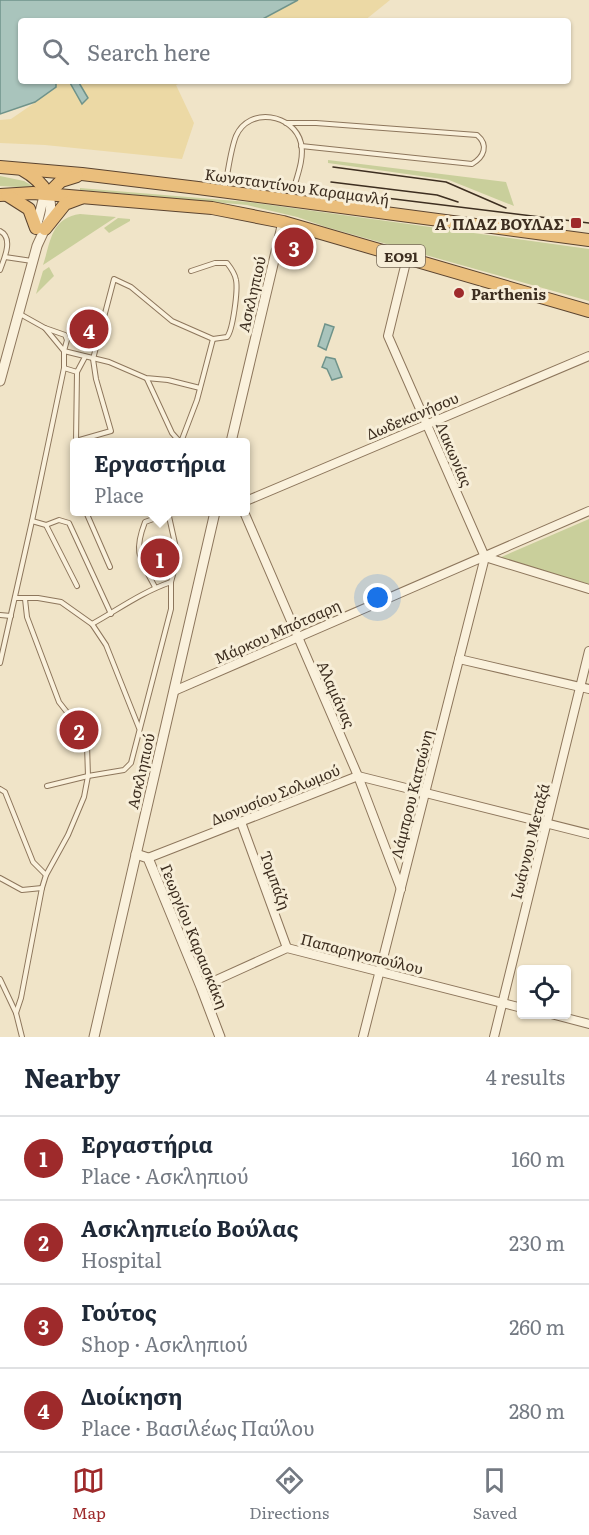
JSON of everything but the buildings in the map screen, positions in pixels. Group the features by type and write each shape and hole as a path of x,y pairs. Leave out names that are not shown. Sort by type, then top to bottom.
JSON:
{"highway":[{"name":"Κωνσταντίνου Καραμανλή","path":"0,167 224,191 589,240"},
{"path":"19,168 31,174 48,194 61,181 82,174"},
{"path":"3,195 28,209 41,228 65,204 85,196"},
{"name":"ΕΟ91","path":"3,195 85,196 212,208 283,222 589,311"}],"street":[{"path":"0,381 41,228 51,210 48,194"},
{"name":"Ασκληπιού","path":"232,438 283,222"},
{"name":"Λακωνίας","path":"407,258 388,336 485,557"},
{"name":"Δωδεκανήσου","path":"250,499 589,356"},
{"name":"Μάρκου Μπότσαρη","path":"174,691 589,511"},
{"name":"Ασκληπιού","path":"94,1037 215,516"},
{"name":"Αλαμάνας","path":"246,516 358,776 401,889"},
{"path":"485,557 589,589"},
{"name":"Λάμπρου Κατσώνη","path":"363,1037 485,557"},
{"name":"Ιωάννου Μεταξά","path":"494,1037 589,651"},
{"path":"459,659 589,689"},
{"name":"Διονυσίου Σολωμού","path":"148,858 358,776 589,834"},
{"name":"Τομπάζη","path":"241,822 287,948"},
{"name":"Γεωργίου Καραισκάκη","path":"136,854 148,858 219,1037"},
{"name":"Παπαρηγοπούλου","path":"201,987 287,948 517,1007"},
{"path":"570,1019 589,1024"}],"lane":[{"path":"224,191 236,135 243,126 253,120 264,117 276,118 295,130 301,146 302,152 290,200"},
{"path":"286,123 316,123 477,135 482,139 484,146 483,154 472,164 301,146"},
{"path":"0,231 5,233 7,238 5,257 0,270"},
{"path":"5,257 32,262"},
{"path":"89,438 111,431 96,379 93,359 114,279 131,287 172,321 213,339 230,335 236,281 231,268 227,263 215,263 191,271"},
{"path":"0,663 64,368 64,351 67,340 65,335 45,328 19,313"},
{"path":"45,328 64,351 109,362 146,378 168,380 200,388"},
{"path":"182,438 200,388 213,339"},
{"path":"76,438 77,372 85,357"},
{"path":"64,368 77,372"},
{"path":"146,378 172,433 177,438"},
{"path":"88,516 110,567"},
{"path":"155,587 138,552 145,522 160,516"},
{"path":"47,786 124,770 131,763 171,609 171,582 178,557 169,516"},
{"path":"32,521 46,525 59,520 69,523 111,614"},
{"path":"46,525 77,586"},
{"path":"92,624 155,587 171,582"},
{"path":"15,598 38,598 61,602 92,624 106,645 140,729"},
{"path":"16,1013 21,998 42,888 46,875 68,836 84,797 88,776 87,745 77,725 59,702 27,617 25,599"},
{"path":"0,615 11,616"},
{"path":"0,789 5,792 33,862 46,875"},
{"path":"0,878 22,890 42,888"},
{"path":"0,980 16,1013 22,1037"}],"green space":[{"path":"328,160 506,182 514,206 449,180 328,163"},
{"path":"0,176 24,181 36,188 0,186"},
{"path":"80,188 248,202 589,249 589,301 297,217 247,205 80,190"},
{"path":"80,214 116,217 43,265 51,239 58,226 70,216"},
{"path":"118,218 130,219 130,221 109,233 104,228"},
{"path":"49,267 54,276 36,294 43,271"},
{"path":"589,519 589,584 499,558"}],"sand":[{"path":"298,0 390,0 368,18 265,18"},
{"path":"56,84 71,84 82,104 88,98 80,84 178,84 176,85 194,123 182,159 45,145 0,143 0,120 11,119 56,88"}],"water":[{"path":"0,0 298,0 265,18 18,18 18,84 56,84 56,87 35,102 0,114"},
{"path":"71,84 80,84 88,98 82,104"},
{"path":"325,324 334,327 326,350 318,346"},
{"path":"326,357 335,359 342,377 332,380 327,369 322,367"}],"tram line":[{"path":"333,167 446,182 506,208"},
{"path":"331,182 437,195 458,202"},
{"path":"329,191 589,223"}],"place":[{"name":"Α' ΠΛΑΖ ΒΟΥΛΑΣ","path":"576,223"},
{"name":"Γούτος","path":"294,247"},
{"name":"Parthenis","path":"459,293"},
{"name":"Διοίκηση","path":"89,329"},
{"name":"Εργαστήρια","path":"160,558"},
{"name":"Ασκληπιείο Βούλας","path":"79,730"}]}
